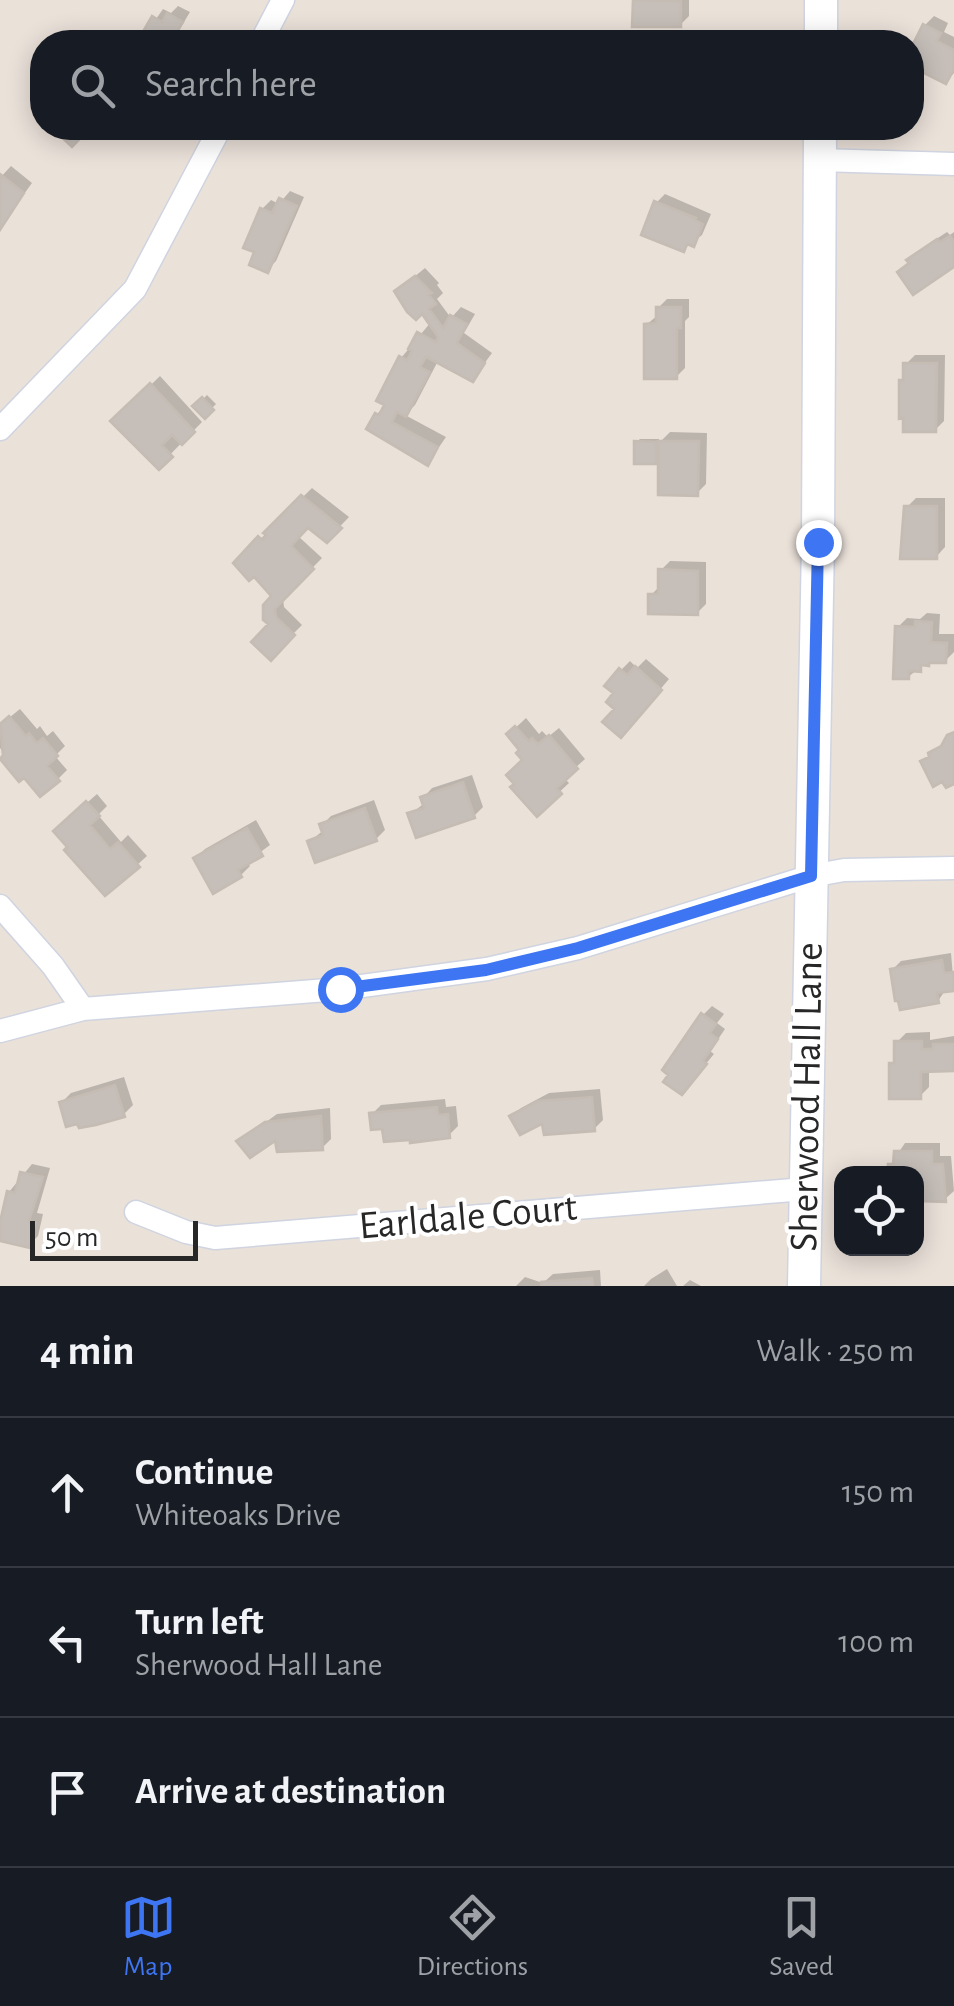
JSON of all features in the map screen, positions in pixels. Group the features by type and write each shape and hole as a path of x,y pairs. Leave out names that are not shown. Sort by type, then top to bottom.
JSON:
{"main road":[{"path":"821,0 821,30"},
{"name":"Sherwood Hall Lane","path":"804,1286 818,542 819,144"}],"street":[{"path":"268,30 284,0"},
{"path":"0,429 135,289 214,140"},
{"path":"819,144 954,164"},
{"path":"0,1030 83,1009 340,989 486,970 578,948 811,876 844,870 954,868"},
{"path":"0,906 53,966 83,1009"},
{"name":"Earldale Court","path":"136,1212 186,1232 214,1238 806,1189"}],"building":[{"path":"633,0 681,1 681,27 632,27"},
{"path":"167,13 183,22 178,30 144,30 152,16 162,22"},
{"path":"923,24 941,33 937,41 954,50 954,69 946,84 924,73 924,30 920,30"},
{"path":"0,174 24,193 0,230"},
{"path":"279,198 297,206 268,273 249,265 254,252 243,248 260,208 272,213"},
{"path":"654,201 703,224 694,247 687,244 684,252 641,235"},
{"path":"950,236 954,242 954,267 913,295 897,272 909,263 906,260 937,239 940,242"},
{"path":"415,276 432,293 429,295 436,304 429,309 443,328 450,315 467,324 457,343 485,363 473,382 426,357 420,367 430,372 406,417 397,412 392,422 438,447 428,466 366,429 375,413 379,415 384,405 376,401 399,356 407,360 417,332 436,342 438,337 422,314 416,320 407,312 394,291"},
{"path":"656,307 681,307 677,379 644,379 644,324 656,323"},
{"path":"903,363 937,363 936,432 903,432 899,380 903,380"},
{"path":"150,383 195,432 182,445 172,435 162,445 173,457 159,470 110,421"},
{"path":"202,397 214,410 205,419 192,406"},
{"path":"634,441 656,442 656,464 634,464"},
{"path":"658,441 699,441 698,496 658,495"},
{"path":"301,495 342,528 327,543 308,528 291,546 314,569 275,609 276,617 295,635 271,661 251,642 268,624 263,620 263,605 271,596 254,577 249,581 233,563 258,536 262,540 266,535 263,533"},
{"path":"904,506 937,506 937,559 900,559"},
{"path":"658,569 698,571 698,615 648,614 648,594 658,594"},
{"path":"915,621 932,622 931,642 947,643 946,663 921,665 921,672 909,671 909,679 893,679 895,626 915,627"},
{"path":"635,666 662,690 621,738 602,722 614,709 606,702 613,693 604,686 619,668 627,675"},
{"path":"9,716 26,736 29,733 37,743 43,738 58,756 47,766 60,781 40,797 24,778 19,782 0,759 0,724"},
{"path":"515,726 529,741 532,738 538,744 549,735 578,769 557,788 562,794 537,817 510,787 514,784 506,775 522,760 506,734"},
{"path":"954,732 954,784 946,788 942,782 933,787 920,761"},
{"path":"463,782 475,818 416,838 407,813 424,808 420,797"},
{"path":"86,801 100,816 90,825 110,849 118,842 140,867 105,896 64,850 67,847 53,831"},
{"path":"365,808 377,841 315,863 307,841 323,835 319,824"},
{"path":"247,828 263,856 238,870 242,877 213,894 193,858"},
{"path":"942,960 944,973 954,972 954,991 937,993 939,1003 900,1010 890,969"},
{"path":"701,1013 716,1024 710,1033 718,1039 703,1061 707,1064 682,1095 663,1082 668,1075 662,1070"},
{"path":"894,1041 922,1041 922,1049 933,1049 933,1044 954,1044 954,1071 921,1072 921,1099 889,1099 889,1063 894,1063"},
{"path":"115,1085 125,1117 79,1128 77,1124 66,1127 59,1102"},
{"path":"592,1097 595,1131 544,1135 542,1124 520,1135 509,1116 538,1101"},
{"path":"437,1107 438,1115 448,1114 450,1138 384,1142 382,1129 371,1130 369,1113"},
{"path":"321,1116 323,1150 277,1152 275,1141 250,1158 236,1141 265,1122"},
{"path":"894,1151 932,1151 932,1164 943,1164 946,1202 924,1201 924,1166 888,1166 893,1164"},
{"path":"20,1172 43,1177 29,1221 35,1223 30,1248 0,1241 7,1191 15,1193"},
{"path":"592,1278 593,1286 541,1286 541,1282"}],"route":[{"path":"340,989 486,970 578,948 811,876 818,542"}]}
